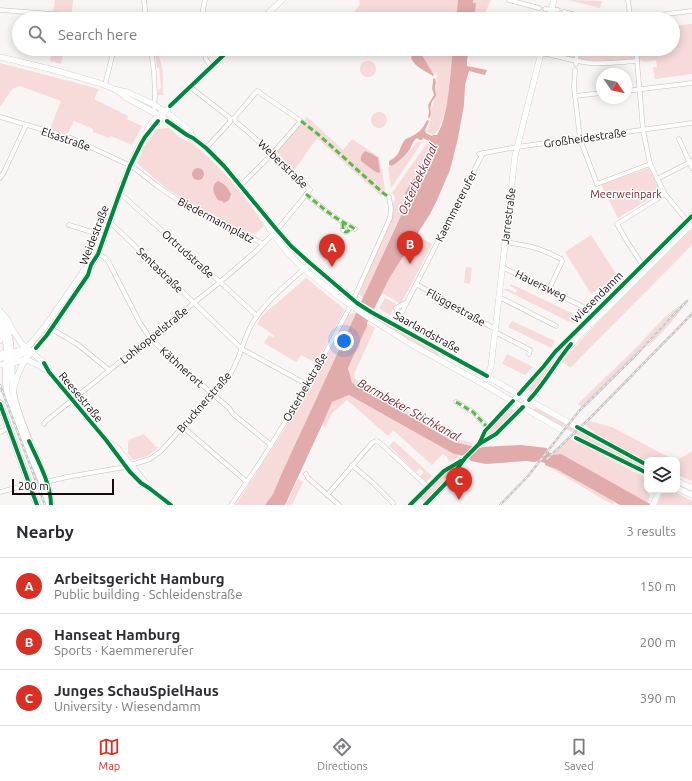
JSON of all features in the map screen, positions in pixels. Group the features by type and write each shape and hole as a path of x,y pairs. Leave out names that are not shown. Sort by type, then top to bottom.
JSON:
{"main road":[{"path":"269,12 282,0"},
{"path":"548,12 548,9 554,0"},
{"name":"Weidestraße","path":"145,137 148,128 156,117 165,111 223,56"},
{"name":"Jarrestraße","path":"483,384 491,367 515,156 540,56"},
{"path":"0,57 50,69 127,92 165,111 190,131 193,138"},
{"path":"117,90 125,97 193,138 206,148 241,185 275,232 288,253 304,269 343,300 352,302"},
{"name":"Weidestraße","path":"27,348 49,327 85,269 91,265 98,254 130,166 156,117"},
{"name":"Wiesendamm","path":"479,444 483,433 555,352 598,313 690,223 692,216"},
{"path":"275,232 358,307"},
{"name":"Saarlandstraße","path":"358,307 374,313 601,441 644,463"},
{"name":"Saarlandstraße","path":"358,307 371,319 408,342 576,438 644,472"},
{"name":"Reesestraße","path":"0,311 7,319 21,343 44,363 49,372 106,440 125,467 141,483 149,488"},
{"name":"Wiesendamm","path":"425,505 449,480 465,458 479,444 496,434 523,407 539,388 563,354 598,313"},
{"path":"0,314 9,335 6,359 15,402 43,480 47,505"},
{"path":"0,324 6,336 6,387 10,402 24,442 50,495 51,505"},
{"name":"Weidestraße","path":"25,359 47,335 49,327"},
{"path":"0,329 0,340"},
{"path":"6,359 27,348"},
{"path":"6,359 25,359 17,377 13,392"},
{"name":"Reesestraße","path":"25,359 38,364 49,372"},
{"path":"0,395 10,402"},
{"path":"0,404 37,505"},
{"name":"Reesestraße","path":"106,440 117,448 149,488"},
{"name":"Wiesendamm","path":"410,505 444,471 465,458"},
{"path":"680,482 692,488"},
{"path":"149,488 171,505"},
{"path":"680,489 692,495"},
{"path":"653,504 658,493"}],"street":[{"path":"144,0 145,12"},
{"path":"203,12 205,0"},
{"path":"509,0 539,8"},
{"path":"628,0 630,12"},
{"path":"548,9 558,10"},
{"path":"0,10 26,12"},
{"path":"680,13 692,11"},
{"path":"105,85 112,56"},
{"path":"152,56 156,94 154,105 156,117"},
{"path":"206,56 211,67"},
{"path":"557,56 576,62 591,63 637,61"},
{"path":"576,62 577,56"},
{"path":"637,56 643,130 650,164 665,194 690,223"},
{"path":"575,70 575,96 580,139 597,184 650,164"},
{"path":"632,90 692,83"},
{"name":"Weberstraße","path":"190,88 236,122 273,153 310,190 306,194 328,213 355,229"},
{"path":"206,148 257,91 301,121 273,153 241,185"},
{"path":"575,96 596,94"},
{"name":"Elsastraße","path":"0,117 71,138 130,166"},
{"name":"Großheidestraße","path":"481,153 692,123"},
{"path":"0,178 26,125"},
{"path":"679,139 692,168"},
{"name":"Kaemmererufer","path":"407,302 481,153"},
{"path":"657,179 690,162"},
{"name":"Biedermannplatz","path":"130,166 179,201 203,215 263,244 275,232"},
{"path":"275,232 306,194"},
{"path":"644,267 617,224 665,194"},
{"name":"Ortrudstraße","path":"119,195 123,196 257,316"},
{"name":"Osterbekstraße","path":"232,505 308,385 352,302 390,218 391,209 389,197"},
{"name":"Sentastraße","path":"109,223 113,225 242,349 308,385"},
{"name":"Weberstraße","path":"343,223 343,230 345,232 349,230 350,226"},
{"name":"Weidestraße","path":"69,225 105,236"},
{"path":"505,242 535,247 561,259 562,263 549,290"},
{"name":"Lohkoppelstraße","path":"44,424 109,370 220,282 263,244"},
{"name":"Käthnerort","path":"98,254 108,261 140,323 150,338 173,360 229,408 233,414 271,445"},
{"name":"Brucknerstraße","path":"43,480 50,481 132,466 158,454 213,395 230,374 252,324 264,306 310,263"},
{"name":"Hauersweg","path":"502,267 598,313"},
{"name":"Flüggestraße","path":"416,284 530,350 529,354"},
{"path":"499,297 556,326"},
{"path":"49,327 77,344 109,370"},
{"path":"456,402 473,412 488,428"},
{"path":"183,427 247,482"},
{"path":"0,432 9,428"},
{"path":"327,494 374,441 377,441 428,487"},
{"path":"352,465 393,503"},
{"path":"306,474 308,478 339,505"},
{"path":"0,492 30,484"}],"green space":[{"path":"55,0 73,0 72,12 53,12"},
{"path":"359,0 458,0 457,12 354,12 360,4"},
{"path":"473,0 491,0 485,12 475,12 476,3 473,3"},
{"path":"568,0 602,1 600,8"},
{"path":"692,24 692,74 655,79 653,67 657,67 656,60 645,62 635,57 634,60 604,62 562,56 680,56 680,25"},
{"path":"51,56 63,56 61,64 50,61"},
{"path":"156,56 159,56 163,76 163,95 158,95 158,91 161,87 159,68 157,68"},
{"path":"422,56 452,56 448,97 444,116 438,131 437,130 434,135 426,132 431,119 429,118 436,93 437,75 431,71"},
{"path":"368,61 374,63 376,69 374,75 368,77 362,75 360,69 362,63"},
{"path":"0,63 99,89 94,99 128,116 127,119 142,126 132,145 111,136 109,138 93,132 93,129 74,121 68,133 50,129 61,101 20,86 12,89 0,107"},
{"path":"376,112 382,112 387,117 385,126 382,128 376,128 371,123 371,117"},
{"path":"307,117 343,150 352,139 379,157 385,191 381,196 317,138 294,170 276,151"},
{"path":"169,128 179,137 189,142 190,141 201,150 240,191 264,226 255,234 251,234 207,214 167,189 137,163 144,147 157,129"},
{"path":"422,141 391,188 388,167 401,160 417,142"},
{"path":"429,142 433,149 407,196 408,199 363,298 359,294 391,218 395,198 392,193"},
{"name":"Meerweinpark","path":"649,168 661,192 618,218 601,185"},
{"path":"692,229 692,245 570,368 562,361 610,310"},
{"path":"416,235 432,244 401,304 382,293"},
{"path":"591,235 618,277 591,294 565,252"},
{"path":"466,267 472,268 470,284 464,283"},
{"path":"306,278 343,308 344,311 316,363 301,355 296,362 264,343 269,335 274,336 257,324 262,316"},
{"path":"511,284 578,316 574,324 504,289 508,289 516,293 517,290 510,286"},
{"path":"385,298 396,304 390,315 379,308"},
{"path":"680,305 636,353 582,407 578,404 640,344 666,316"},
{"path":"685,305 668,326 647,348 664,325"},
{"path":"355,314 273,494 265,505 235,505 295,412 348,315"},
{"path":"371,316 390,323 440,352 439,356 437,357 399,336"},
{"path":"512,321 555,341 551,348 508,327"},
{"path":"367,323 375,328 354,374 355,379 456,439 474,443 471,445 454,442 352,384 348,368"},
{"path":"507,354 533,367 525,375 502,364"},
{"path":"550,364 552,364 533,393 528,390"},
{"path":"349,395 454,454 462,455 449,462 447,457 443,454 432,465 393,430 388,436 347,400 332,413 325,428 323,423 332,401"},
{"path":"510,408 515,411 500,429 490,435 488,434 487,432"},
{"path":"536,408 644,466 644,470 608,452 533,410"},
{"path":"589,421 612,427 668,457 644,457 644,460 608,441 585,425"},
{"path":"144,434 156,447 159,447 148,456 133,460 128,454 128,441"},
{"path":"570,439 577,443 578,442 644,476 644,493 649,493 650,495 648,503 553,455"},
{"path":"394,441 432,476 426,482 420,476 424,472 420,468 416,472 389,446"},
{"path":"692,451 692,481 680,476 680,458"},
{"path":"547,466 556,469 614,502 613,505"},
{"path":"450,471 452,473 425,503 420,498 445,472"},
{"path":"298,479 303,482 292,505 286,505"},
{"path":"663,493 677,493 692,501 692,505 657,505"}],"water":[{"path":"458,0 473,0 473,3 476,3 475,12 457,12"},
{"path":"411,56 422,56 434,75 433,76 421,69 412,59"},
{"name":"Osterbekkanal","path":"452,56 468,56 467,66 487,70 485,75 469,71 465,85 464,105 458,138 450,170 430,214 390,277 367,323 348,368 352,383 454,442 481,448 521,445 547,448 547,451 553,455 561,454 652,505 620,505 539,461 486,464 471,461 461,455 454,454 349,395 332,402 285,505 265,505 273,494 398,222 408,199 405,193 433,148 429,141 423,138 420,140 417,138 403,158 392,166 389,165 389,161 397,154 405,140 415,135 423,127 427,120 429,121 425,130 426,133 432,136 437,135 447,106"},
{"path":"435,78 436,95 431,104 431,114 428,118 428,105 434,95 432,88 433,79"},
{"path":"365,151 378,158 379,173 361,161"},
{"path":"196,168 200,168 204,174 200,180 196,180 192,176 192,172"},
{"path":"218,181 226,186 231,194 229,200 224,203 218,200 214,193 214,185"}],"railway":[{"path":"500,505 528,476 579,411 638,353 687,301"},
{"path":"547,459 592,416 692,314"},
{"path":"0,385 45,505"}],"marked path":[{"path":"301,121 389,197"},
{"path":"306,194 333,216 350,226"},
{"path":"343,223 343,230 345,232 349,230 350,226 355,229"},
{"path":"456,402 473,412 488,428"}],"cycle path":[{"path":"170,106 223,56"},
{"path":"36,348 47,335 88,275 91,265 98,254 130,166 145,137 158,121"},
{"path":"167,121 206,148 224,166 291,246 357,303 487,376"},
{"path":"519,394 555,352 692,216"},
{"path":"529,400 571,344"},
{"path":"44,363 49,372 106,440 130,472 141,483 171,505"},
{"path":"479,444 485,431 513,401"},
{"path":"0,404 37,505"},
{"path":"425,505 449,480 465,458 479,444 496,434 523,407"},
{"path":"577,427 644,463"},
{"path":"576,438 644,472"},
{"path":"29,441 49,489 51,505"},
{"path":"410,505 444,471 461,461"}],"place":[{"name":"Hanseat Hamburg","path":"410,264"},
{"name":"Arbeitsgericht Hamburg","path":"332,267"},
{"name":"Junges SchauSpielHaus","path":"459,500"}],"water label":[{"name":"Barmbeker Stichkanal","path":"409,410"}]}
